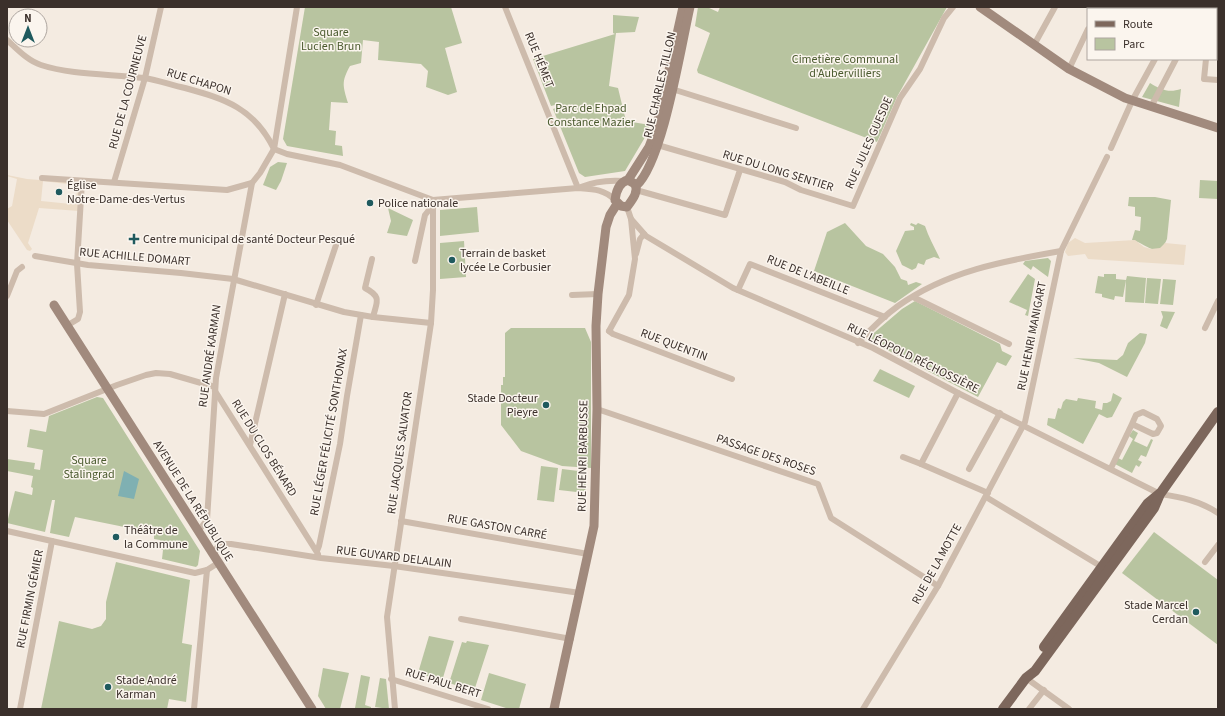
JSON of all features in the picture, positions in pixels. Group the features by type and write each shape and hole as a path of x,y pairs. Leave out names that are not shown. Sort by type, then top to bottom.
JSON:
{"main road":[{"path":"1003,709 1026,678 1030,667 1154,508 1160,494 1218,412"},
{"path":"1094,584 1102,567 1148,503 1160,494"}],"street":[{"name":"RUE DE LA COURNEUVE","path":"114,182 145,78 161,7"},
{"path":"42,178 227,190 252,184 274,149 297,7"},
{"name":"RUE HÉMET","path":"505,7 578,188"},
{"name":"RUE CHARLES TILLON","path":"598,294 606,228 616,202 618,188 626,181 654,144 683,7"},
{"name":"RUE CHARLES TILLON","path":"627,206 633,199 636,188 646,172 672,90 690,7"},
{"name":"RUE JULES GUESDE","path":"853,206 900,98 920,69 944,18 953,7"},
{"path":"980,7 1069,69 1132,101 1218,128"},
{"path":"1034,45 1055,7"},
{"path":"1069,69 1087,31"},
{"name":"RUE CHAPON","path":"7,40 30,59 41,65 89,73 145,78 232,103 254,121 268,137 274,149"},
{"path":"1112,148 1132,101 1154,60"},
{"path":"1151,107 1175,60"},
{"path":"1206,60 1204,79 1218,80"},
{"path":"672,90 796,128"},
{"name":"RUE DU LONG SENTIER","path":"654,144 740,170 750,171 785,182 801,190 853,206"},
{"path":"274,149 287,154 340,164 433,200 578,188 600,190 608,194 616,202 627,206"},
{"name":"RUE HENRI MANIGART","path":"1024,426 1061,251 1107,156"},
{"path":"578,188 592,183 626,181 636,188 725,215 740,170"},
{"path":"68,325 78,319 80,312 77,264 82,181"},
{"name":"RUE ANDRÉ KARMAN","path":"199,530 207,520 215,388 233,279 252,184"},
{"name":"RUE JACQUES SALVATOR","path":"394,709 387,617 431,323 433,290 433,200"},
{"name":"RUE LÉOPOLD RÉCHOSSIÈRE","path":"627,206 631,219 644,234 691,264 738,290 873,348 958,393 1160,494 1186,498 1207,505 1218,513"},
{"path":"415,260 425,215 433,208"},
{"path":"631,219 635,258"},
{"path":"596,329 609,331 629,295 635,258 640,239 644,234"},
{"path":"316,305 338,239"},
{"path":"858,342 884,317 913,297 938,283 959,274 996,262 1061,251"},
{"name":"RUE ACHILLE DOMART","path":"35,256 77,264 233,279 316,305 373,317 431,323"},
{"path":"372,259 365,288 377,297 373,317"},
{"name":"RUE DE L'ABEILLE","path":"738,290 750,264 884,317"},
{"path":"8,295 17,271 22,267"},
{"path":"250,445 284,294"},
{"path":"572,295 598,294"},
{"name":"RUE HENRI BARBUSSE","path":"554,709 571,639 594,526 597,409 596,329 598,294"},
{"path":"913,297 1009,344"},
{"path":"1205,328 1218,301"},
{"name":"AVENUE DE LA RÉPUBLIQUE","path":"54,305 312,709"},
{"name":"RUE LÉGER FÉLICITÉ SONTHONAX","path":"316,551 319,546 340,444 362,315"},
{"name":"RUE QUENTIN","path":"609,331 613,334 732,379"},
{"path":"7,411 44,414 108,388 156,373 170,374 215,388"},
{"name":"RUE DU CLOS BÉNARD","path":"215,388 321,558"},
{"path":"921,464 958,393"},
{"name":"PASSAGE DES ROSES","path":"597,409 818,484 831,518 938,586"},
{"path":"1110,468 1136,415 1143,412 1157,419 1161,426 1157,433 1153,434 1132,424"},
{"path":"969,469 1000,413"},
{"name":"RUE DE LA MOTTE","path":"863,709 938,586 1024,426"},
{"path":"903,457 987,495 1102,567"},
{"name":"RUE GASTON CARRÉ","path":"401,521 588,554"},
{"path":"7,531 195,573 207,570"},
{"name":"RUE FIRMIN GÉMIER","path":"20,709 52,541"},
{"name":"RUE GUYARD DELALAIN","path":"216,559 216,549 220,544 231,544 321,558 394,566 580,593"},
{"path":"1205,562 1218,545"},
{"path":"194,709 207,570 216,559"},
{"path":"461,619 571,639"},
{"path":"1026,678 1070,709"},
{"name":"RUE PAUL BERT","path":"391,679 488,709"},
{"path":"1029,709 1044,690"}],"green space":[{"name":"Square Lucien Brun","path":"305,7 451,7 462,43 445,48 457,92 448,95 426,87 428,71 421,64 378,60 379,42 363,40 361,63 350,66 344,80 344,88 348,103 331,102 329,130 336,131 335,145 342,146 343,156 287,146 283,139"},
{"name":"Cimetière Communal d'Aubervilliers","path":"698,7 707,7 718,12 720,7 947,7 897,97 877,142 698,73 697,70 710,33 695,26"},
{"name":"Parc de Ehpad Constance Mazier","path":"613,15 639,17 635,32 616,33 609,86 618,88 626,121 650,125 644,139 625,171 585,177 579,173 553,109 556,108 555,105 551,106 533,59 615,34 613,33"},
{"path":"1150,83 1165,90 1173,91 1181,89 1179,107 1142,97"},
{"path":"278,162 287,163 281,181 276,190 263,185 270,167"},
{"path":"1200,180 1218,181 1218,199 1199,198"},
{"path":"1129,197 1155,197 1171,200 1167,239 1159,249 1155,250 1132,240 1135,230 1140,231 1141,217 1135,216 1135,207 1128,206"},
{"path":"477,207 479,232 440,236 440,210"},
{"path":"388,208 413,220 407,236 387,233 391,221"},
{"path":"845,223 866,246 883,254 895,267 901,279 907,281 908,285 916,282 922,284 895,303 814,271 827,232"},
{"path":"911,223 916,225 918,223 925,226 940,259 934,257 926,260 924,265 918,263 916,268 912,270 902,265 896,251 905,231 914,230 914,227 910,225"},
{"name":"Terrain de basket lycée Le Corbusier","path":"464,241 466,277 440,279 440,243"},
{"path":"1048,258 1051,261 1048,277 1033,266 1031,270 1023,264 1025,261"},
{"path":"1028,274 1035,279 1028,316 1025,315 1027,310 1009,302"},
{"path":"1104,274 1116,274 1116,279 1126,280 1123,297 1115,296 1114,300 1102,297 1102,294 1095,293 1098,276 1104,277"},
{"path":"1127,276 1146,278 1144,303 1125,302"},
{"path":"1147,278 1161,279 1158,304 1145,303"},
{"path":"1163,279 1176,280 1173,305 1160,304"},
{"path":"915,301 1000,344 1002,351 1012,356 1006,366 997,362 978,397 868,340 868,338 902,309"},
{"path":"1161,311 1175,312 1167,329 1160,326 1163,317"},
{"name":"Stade Docteur Pieyre","path":"511,328 585,328 591,342 591,468 562,466 521,451 501,425 501,385 503,385 503,377 505,377 505,333"},
{"path":"1140,333 1147,334 1145,343 1127,377 1099,363 1073,358 1117,360 1123,355 1128,343"},
{"path":"880,369 915,386 909,398 873,381"},
{"path":"1113,393 1122,398 1112,417 1107,418 1099,414 1083,444 1047,425 1048,418 1055,419 1058,408 1061,409 1063,402 1066,399 1077,401 1078,398 1096,401 1095,408 1102,410 1103,403 1111,401"},
{"name":"Square Stalingrad","path":"97,397 103,398 200,551 198,565 196,567 162,559 163,550 158,548 160,540 154,539 154,533 75,517 69,537 50,533 55,500 52,500 45,532 7,523 15,491 32,495 33,488 31,487 33,476 7,471 7,459 35,463 34,469 40,470 43,450 27,447 30,429 46,432 49,416"},
{"path":"1133,430 1138,433 1134,441 1147,447 1151,439 1153,440 1146,457 1141,455 1138,460 1142,462 1139,467 1136,465 1132,473 1115,464 1118,458 1122,460 1133,439 1129,436"},
{"path":"541,466 558,468 554,502 537,500"},
{"path":"562,469 587,472 585,493 559,490"},
{"name":"Stade Marcel Cerdan","path":"1154,532 1218,580 1218,645 1122,573"},
{"path":"116,562 190,580 182,643 192,645 186,702 169,699 167,709 41,709 59,621 92,629 101,626 106,619 106,602"},
{"path":"429,636 454,641 442,681 418,673"},
{"path":"467,641 489,645 474,691 449,683 462,642 466,643"},
{"path":"323,668 349,673 340,709 326,709 318,696"},
{"path":"489,673 526,684 519,709 509,709 481,700"},
{"path":"361,675 370,677 365,705 371,707 371,709 355,708"},
{"path":"380,678 386,679 389,709 375,707"}],"shaded area":[{"path":"7,176 78,183 80,185 79,211 39,208 28,243 32,249 30,251 27,250 7,220 7,209 12,206 17,179","holes":["43,181 75,185 77,188 76,202 71,204 41,201"]},
{"path":"1075,238 1085,243 1135,240 1144,247 1151,249 1160,248 1165,243 1186,245 1184,265 1088,259 1085,254 1068,256 1065,252 1068,243"}],"water":[{"path":"124,471 139,479 134,499 118,496"}],"place":[{"name":"Église Notre-Dame-des-Vertus","path":"59,192"},
{"name":"Police nationale","path":"370,203"},
{"name":"Centre municipal de santé Docteur Pesqué","path":"134,239"},
{"name":"Terrain de basket lycée Le Corbusier","path":"452,260"},
{"name":"Stade Docteur Pieyre","path":"546,405"},
{"name":"Théâtre de la Commune","path":"116,537"},
{"name":"Stade Marcel Cerdan","path":"1196,612"},
{"name":"Stade André Karman","path":"108,687"}]}
